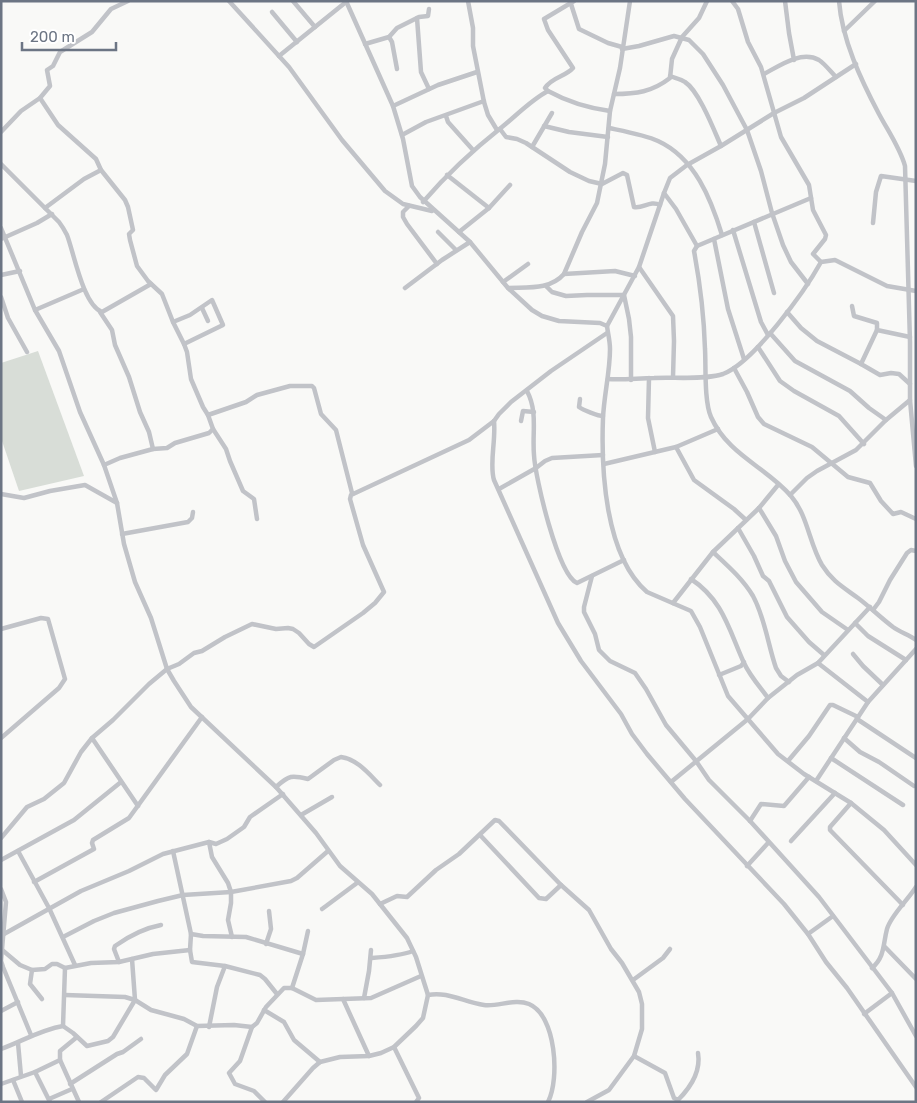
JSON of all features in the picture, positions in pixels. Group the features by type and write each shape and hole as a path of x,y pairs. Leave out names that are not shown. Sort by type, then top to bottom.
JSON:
{"street":[{"path":"1,132 21,111 40,98 50,86 47,70 53,66 60,52 92,32 111,9 128,1"},
{"path":"229,1 307,90 342,140 375,180 402,204 434,211"},
{"path":"293,1 315,27"},
{"path":"468,1 472,28 472,46 477,72 488,115 498,129 506,137 517,139 570,172 589,181 602,184 623,173 627,175 634,207 639,208 653,203 660,205"},
{"path":"508,288 546,286 555,283 564,274 583,230 597,204 602,184 610,111 620,68 630,1"},
{"path":"614,94 636,94 666,81 670,76 672,59 682,37 699,18 707,1"},
{"path":"733,1 738,9 748,42 764,74 781,137 809,185 815,217 826,235 814,254 821,262"},
{"path":"785,1 788,33 794,60"},
{"path":"838,1 844,31 856,64 903,160 908,291 912,341 910,400 916,466"},
{"path":"844,31 875,1"},
{"path":"279,56 346,2 394,106 402,134 412,186 423,202 446,219 470,242 508,288 532,310 551,320 600,323 606,326"},
{"path":"610,111 591,109 563,100 545,88 548,82 573,68 548,30 544,19 563,6 572,3 579,28 608,44 622,48 639,46 674,36 682,37 696,46 723,85 747,130 786,252 808,284"},
{"path":"365,44 389,37 393,30 417,18 428,16 429,9"},
{"path":"272,12 297,42"},
{"path":"417,18 421,72 429,90"},
{"path":"389,37 392,42 397,68"},
{"path":"764,74 794,60 808,57 821,61 836,77"},
{"path":"856,64 792,105 774,113 687,165 670,178 638,267 606,326 610,350 603,416 606,498 617,542 624,560 641,587 654,596 691,611 698,621 728,696 778,754 809,777 851,803 884,830 916,865"},
{"path":"394,106 429,90 477,72"},
{"path":"670,76 683,80 690,86 721,146"},
{"path":"423,202 473,150 548,91"},
{"path":"40,98 58,125 93,155 101,170 119,192 128,207 133,230 129,234 137,266 150,284 162,294 172,322 187,352 191,379 200,402 208,415 213,429 226,449 243,491 254,499 257,519"},
{"path":"402,134 426,122 484,101"},
{"path":"532,147 552,113"},
{"path":"446,116 448,122 473,150"},
{"path":"544,126 569,132 608,137"},
{"path":"609,128 658,141 680,156 704,189 722,235"},
{"path":"1,164 52,214 66,233 78,276 84,289 112,330 115,345 154,449"},
{"path":"45,208 84,179 101,170"},
{"path":"447,175 489,208"},
{"path":"873,223 876,192 880,176 916,182"},
{"path":"459,232 489,208 510,185"},
{"path":"664,192 697,246"},
{"path":"811,198 714,238 697,246 694,250 701,288 706,350 705,376 710,414 718,429 738,454 790,495 801,510 813,545 826,570 835,582 895,628 916,640"},
{"path":"409,206 403,212 403,217 438,264"},
{"path":"3,239 52,214"},
{"path":"754,222 774,293"},
{"path":"1,228 3,239 20,271 36,310 59,351 80,412 104,465 117,503 122,534 135,582 151,618 167,669 182,694 202,717 283,794 340,866 372,894 407,938 428,995 422,1018 394,1047 369,1056 340,1057 320,1062 305,1076 283,1102"},
{"path":"733,230 761,322 769,334 794,361 850,391 868,408 886,420"},
{"path":"438,232 456,250"},
{"path":"714,238 728,309 744,359"},
{"path":"405,288 456,250 470,242"},
{"path":"821,262 835,260 887,286 916,292"},
{"path":"608,379 631,380 705,376 722,374 734,368 758,347 769,334 808,284 821,262"},
{"path":"503,282 528,264"},
{"path":"638,267 673,316 673,377"},
{"path":"1,275 20,271"},
{"path":"564,274 615,271 634,276"},
{"path":"100,312 150,284"},
{"path":"546,286 552,292 566,296 624,295"},
{"path":"36,310 84,289"},
{"path":"624,295 630,319 631,380"},
{"path":"1,297 8,318 27,352"},
{"path":"172,322 186,317 212,300 223,325 184,344"},
{"path":"852,306 854,316 877,323 877,330 861,364"},
{"path":"202,308 208,321"},
{"path":"787,312 801,328 817,341 880,375 899,374 910,384"},
{"path":"877,330 912,341"},
{"path":"1,838 27,807 44,799 64,783 81,752 92,738 167,669 179,664 194,653 208,648 252,624 266,628 293,629 314,647 363,613 384,592 363,545 350,499 351,495 469,440 494,421 511,402 608,333"},
{"path":"758,347 780,381 839,416 864,444"},
{"path":"734,368 761,421 775,430 812,447 850,478 870,483 881,501 893,514 901,512 916,520"},
{"path":"649,378 648,422 655,452"},
{"path":"208,415 246,402 258,395 290,386 312,386 321,414 336,430 352,493"},
{"path":"527,391 534,412 534,455 543,503 557,550 569,577 577,583 624,560"},
{"path":"580,399 580,408 586,409 598,416 603,416"},
{"path":"790,495 807,478 864,444 886,420 910,400"},
{"path":"521,421 523,411 534,412"},
{"path":"494,421 496,437 491,470 558,624 569,642 621,714 632,734 671,782 784,904 808,934 916,1087"},
{"path":"104,465 120,458 154,449 168,448 175,443 213,429"},
{"path":"604,464 676,446 718,429"},
{"path":"676,446 694,480 746,520"},
{"path":"499,488 552,458 603,455"},
{"path":"1,494 24,498 85,484 117,503"},
{"path":"673,603 713,552 759,508 778,485"},
{"path":"759,508 776,536 785,561 796,582 822,612 848,630"},
{"path":"122,534 188,522 192,518 193,512"},
{"path":"738,528 763,576 770,581 787,617 809,642 824,655"},
{"path":"671,782 748,719 768,698 802,671 818,662 854,623 879,602 907,553 911,550 916,551"},
{"path":"713,552 734,572 753,596 776,668 788,682"},
{"path":"592,576 584,612 595,634 599,650 610,661 635,673 646,688 666,725 715,786 750,821 819,897 892,993 916,1036"},
{"path":"692,579 704,587 716,602 752,677 768,698"},
{"path":"1,628 41,618 48,620 65,679 59,688 1,738"},
{"path":"854,623 868,636 906,660"},
{"path":"816,781 868,702 916,649"},
{"path":"853,654 884,685"},
{"path":"719,675 741,666 744,662"},
{"path":"818,662 868,702"},
{"path":"788,761 809,736 830,705 834,705 857,718 916,758"},
{"path":"34,882 94,849 93,840 124,822 138,806 202,717"},
{"path":"92,738 138,806"},
{"path":"844,738 860,752 879,762 914,786"},
{"path":"276,787 287,777 308,779 341,757 351,759 380,785"},
{"path":"831,758 903,805"},
{"path":"750,821 760,804 784,806 809,777"},
{"path":"1,853 3,859 74,820 121,782"},
{"path":"791,841 836,793"},
{"path":"4,934 81,891 129,872 163,854 209,842 216,844 227,839 244,827 250,816 283,794"},
{"path":"301,815 332,797"},
{"path":"851,803 830,827 830,830 903,905"},
{"path":"380,904 397,896 404,898 411,894 495,820 498,820 560,885 588,910 640,992 642,1029 634,1056 608,1090 587,1102"},
{"path":"480,835 539,898 546,899 560,885"},
{"path":"209,842 212,857 228,883 231,892 228,920 232,937"},
{"path":"747,866 768,843"},
{"path":"18,851 64,937 75,966"},
{"path":"173,851 191,934 190,958 194,963 225,966 260,975 265,978 277,994"},
{"path":"64,937 114,913 183,895 231,892 290,881 297,878 328,851"},
{"path":"322,909 358,883"},
{"path":"872,968 878,963 885,947 889,924 916,887"},
{"path":"1,889 6,902 2,949 3,967 31,1035"},
{"path":"266,944 271,929 269,911"},
{"path":"808,934 833,916"},
{"path":"119,962 114,949 116,946 143,930 161,925"},
{"path":"292,988 308,931"},
{"path":"191,934 246,938 303,954"},
{"path":"885,947 916,979"},
{"path":"2,949 20,964 32,970 45,969 52,964 65,968 119,962 153,954 190,950"},
{"path":"633,980 663,958 670,949"},
{"path":"364,998 371,950"},
{"path":"371,958 402,955 413,951"},
{"path":"1,1049 18,1043 31,1035 50,1028 63,1026 88,1047 110,1040 135,1000 132,959"},
{"path":"209,1027 217,987 225,966"},
{"path":"63,1026 65,968"},
{"path":"32,970 30,984 42,999"},
{"path":"265,1102 254,1091 235,1084 229,1073 240,1061 252,1027 257,1023 264,1010 277,994 284,988 292,988 316,1000 377,997 421,976"},
{"path":"864,1014 892,993"},
{"path":"428,995 442,994 484,1005 523,1002 535,1008 549,1029 553,1040 553,1076 551,1097 548,1102"},
{"path":"64,995 120,996 135,1000 151,1010 184,1019 198,1026 234,1025 252,1027"},
{"path":"343,999 369,1056"},
{"path":"1,1011 18,1002"},
{"path":"264,1010 284,1022 294,1040 320,1062"},
{"path":"101,1102 138,1078 144,1078 156,1090 165,1075 188,1054 198,1026"},
{"path":"77,1037 60,1051 60,1060 78,1102"},
{"path":"35,1072 49,1100 141,1039"},
{"path":"18,1043 21,1076"},
{"path":"394,1047 419,1098 416,1102"},
{"path":"634,1056 665,1073 674,1098 678,1100 688,1090 699,1065 698,1053"},
{"path":"1,1084 35,1072 60,1060"},
{"path":"13,1080 22,1102"}],"shaded area":[{"path":"38,351 84,476 19,491 1,438 1,363"}]}
